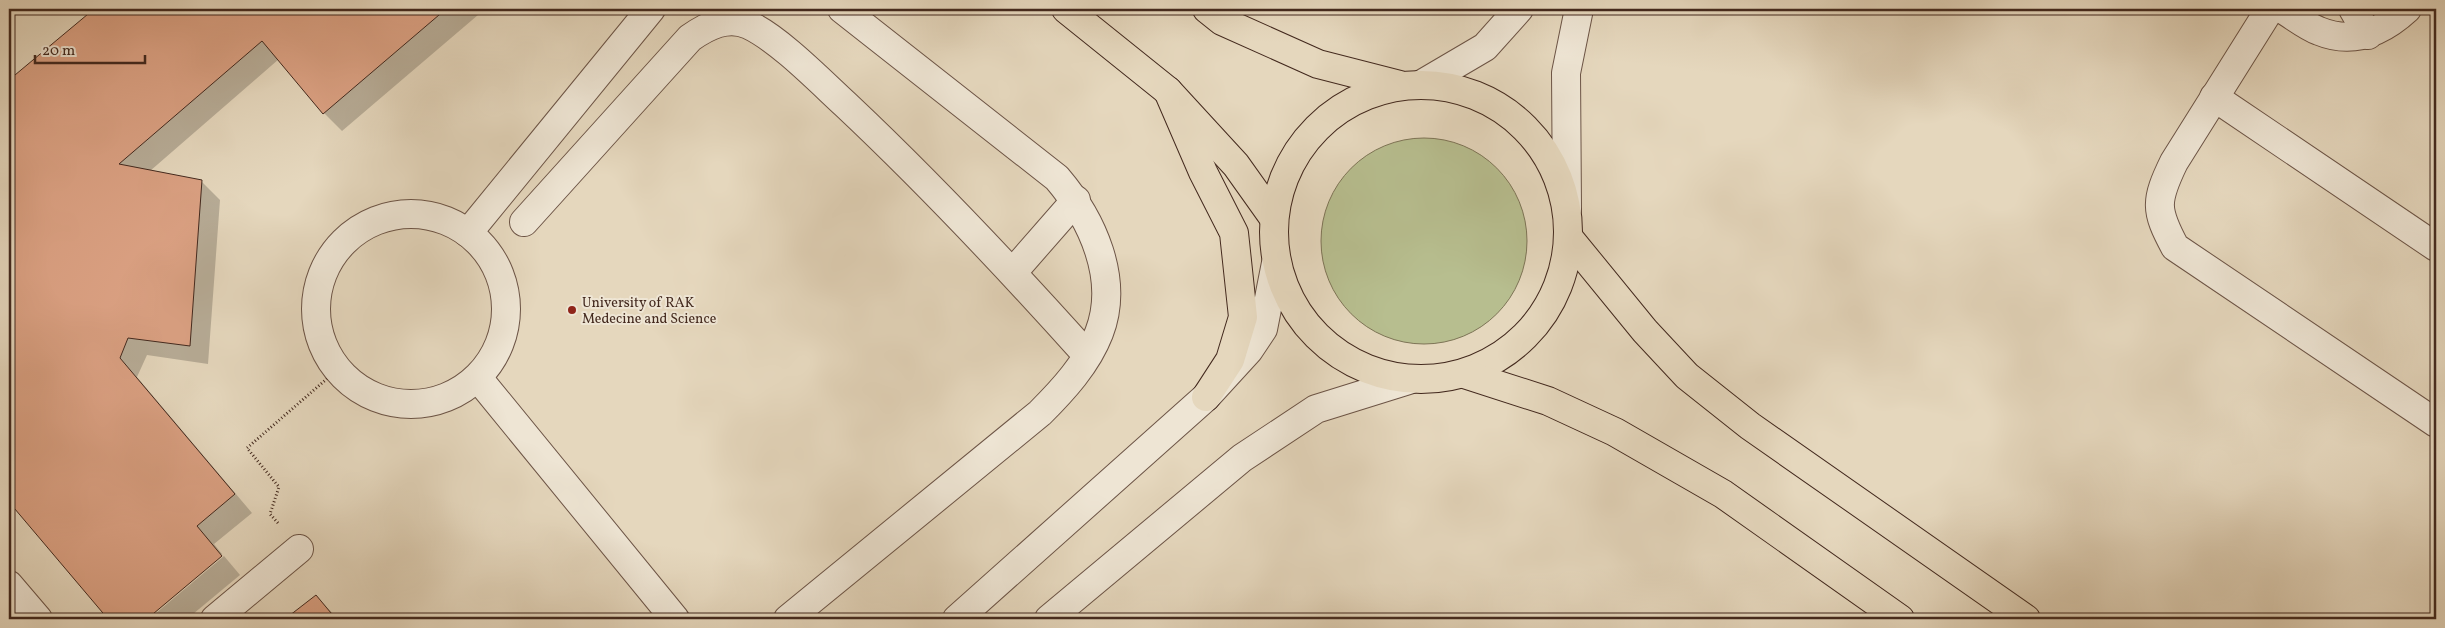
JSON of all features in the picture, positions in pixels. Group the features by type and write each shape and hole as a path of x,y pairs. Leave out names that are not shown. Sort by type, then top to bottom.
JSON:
{"main road":[{"path":"1066,9 1168,91 1236,165 1273,217"},
{"path":"1207,9 1222,21 1318,64 1411,85 1473,94 1518,120 1550,160 1568,209 1569,238 1561,282 1538,323 1506,355 1464,374 1409,380 1363,369 1323,344 1293,307 1276,263 1273,217 1286,170 1314,129 1353,100 1411,85"},
{"path":"1168,91 1203,172 1234,233 1243,316 1230,360 1206,397"},
{"path":"1569,238 1645,331 1687,376 1750,426 2026,619"},
{"path":"1464,374 1548,401 1615,432 1723,494 1900,619"}],"street":[{"path":"468,233 651,9"},
{"path":"788,619 1040,413 1064,389 1087,355 1099,332 1106,300 1103,265 1092,231 1076,200 1057,178 842,9"},
{"path":"1411,85 1485,47 1519,9"},
{"path":"1568,209 1566,73 1579,9"},
{"path":"2270,9 2174,162 2161,190 2161,220 2175,247 2436,423"},
{"path":"2282,9 2319,32 2342,37 2368,35 2390,24 2407,9"},
{"path":"2353,9 2368,35"},
{"path":"524,222 690,38 707,26 727,21 748,24 766,35 815,76 890,146 1013,272 1087,355"},
{"path":"2214,97 2436,247"},
{"path":"1013,272 1076,200"},
{"path":"397,214 422,214 446,221 468,233 491,257 504,287 506,320 497,351 478,378 457,393 432,403 406,405 380,400 356,388 337,370 324,349 317,324 316,299 322,275 334,253 351,235 372,221 397,214"},
{"path":"957,619 1206,397 1249,350 1263,330 1276,263"},
{"path":"478,378 675,619"},
{"path":"1049,619 1250,453 1316,410 1409,380"},
{"path":"215,619 300,548"},
{"path":"9,585 38,619"}],"path":[{"path":"300,548 270,514 279,487 247,448 337,370"}],"green space":[{"path":"1424,138 1444,140 1463,146 1497,168 1519,202 1525,221 1527,241 1525,261 1519,280 1497,314 1463,336 1444,342 1424,344 1404,342 1385,336 1351,314 1329,280 1323,261 1321,241 1323,221 1329,202 1351,168 1385,146 1404,140"}],"building":[{"path":"94,9 446,9 323,114 262,41 119,164 202,180 190,346 128,338 120,358 235,494 197,526 222,556 147,619 108,619 9,502 9,80"},
{"path":"316,595 336,619 285,619"}],"place":[{"name":"University of RAK Medecine and Science","path":"572,310"}]}
